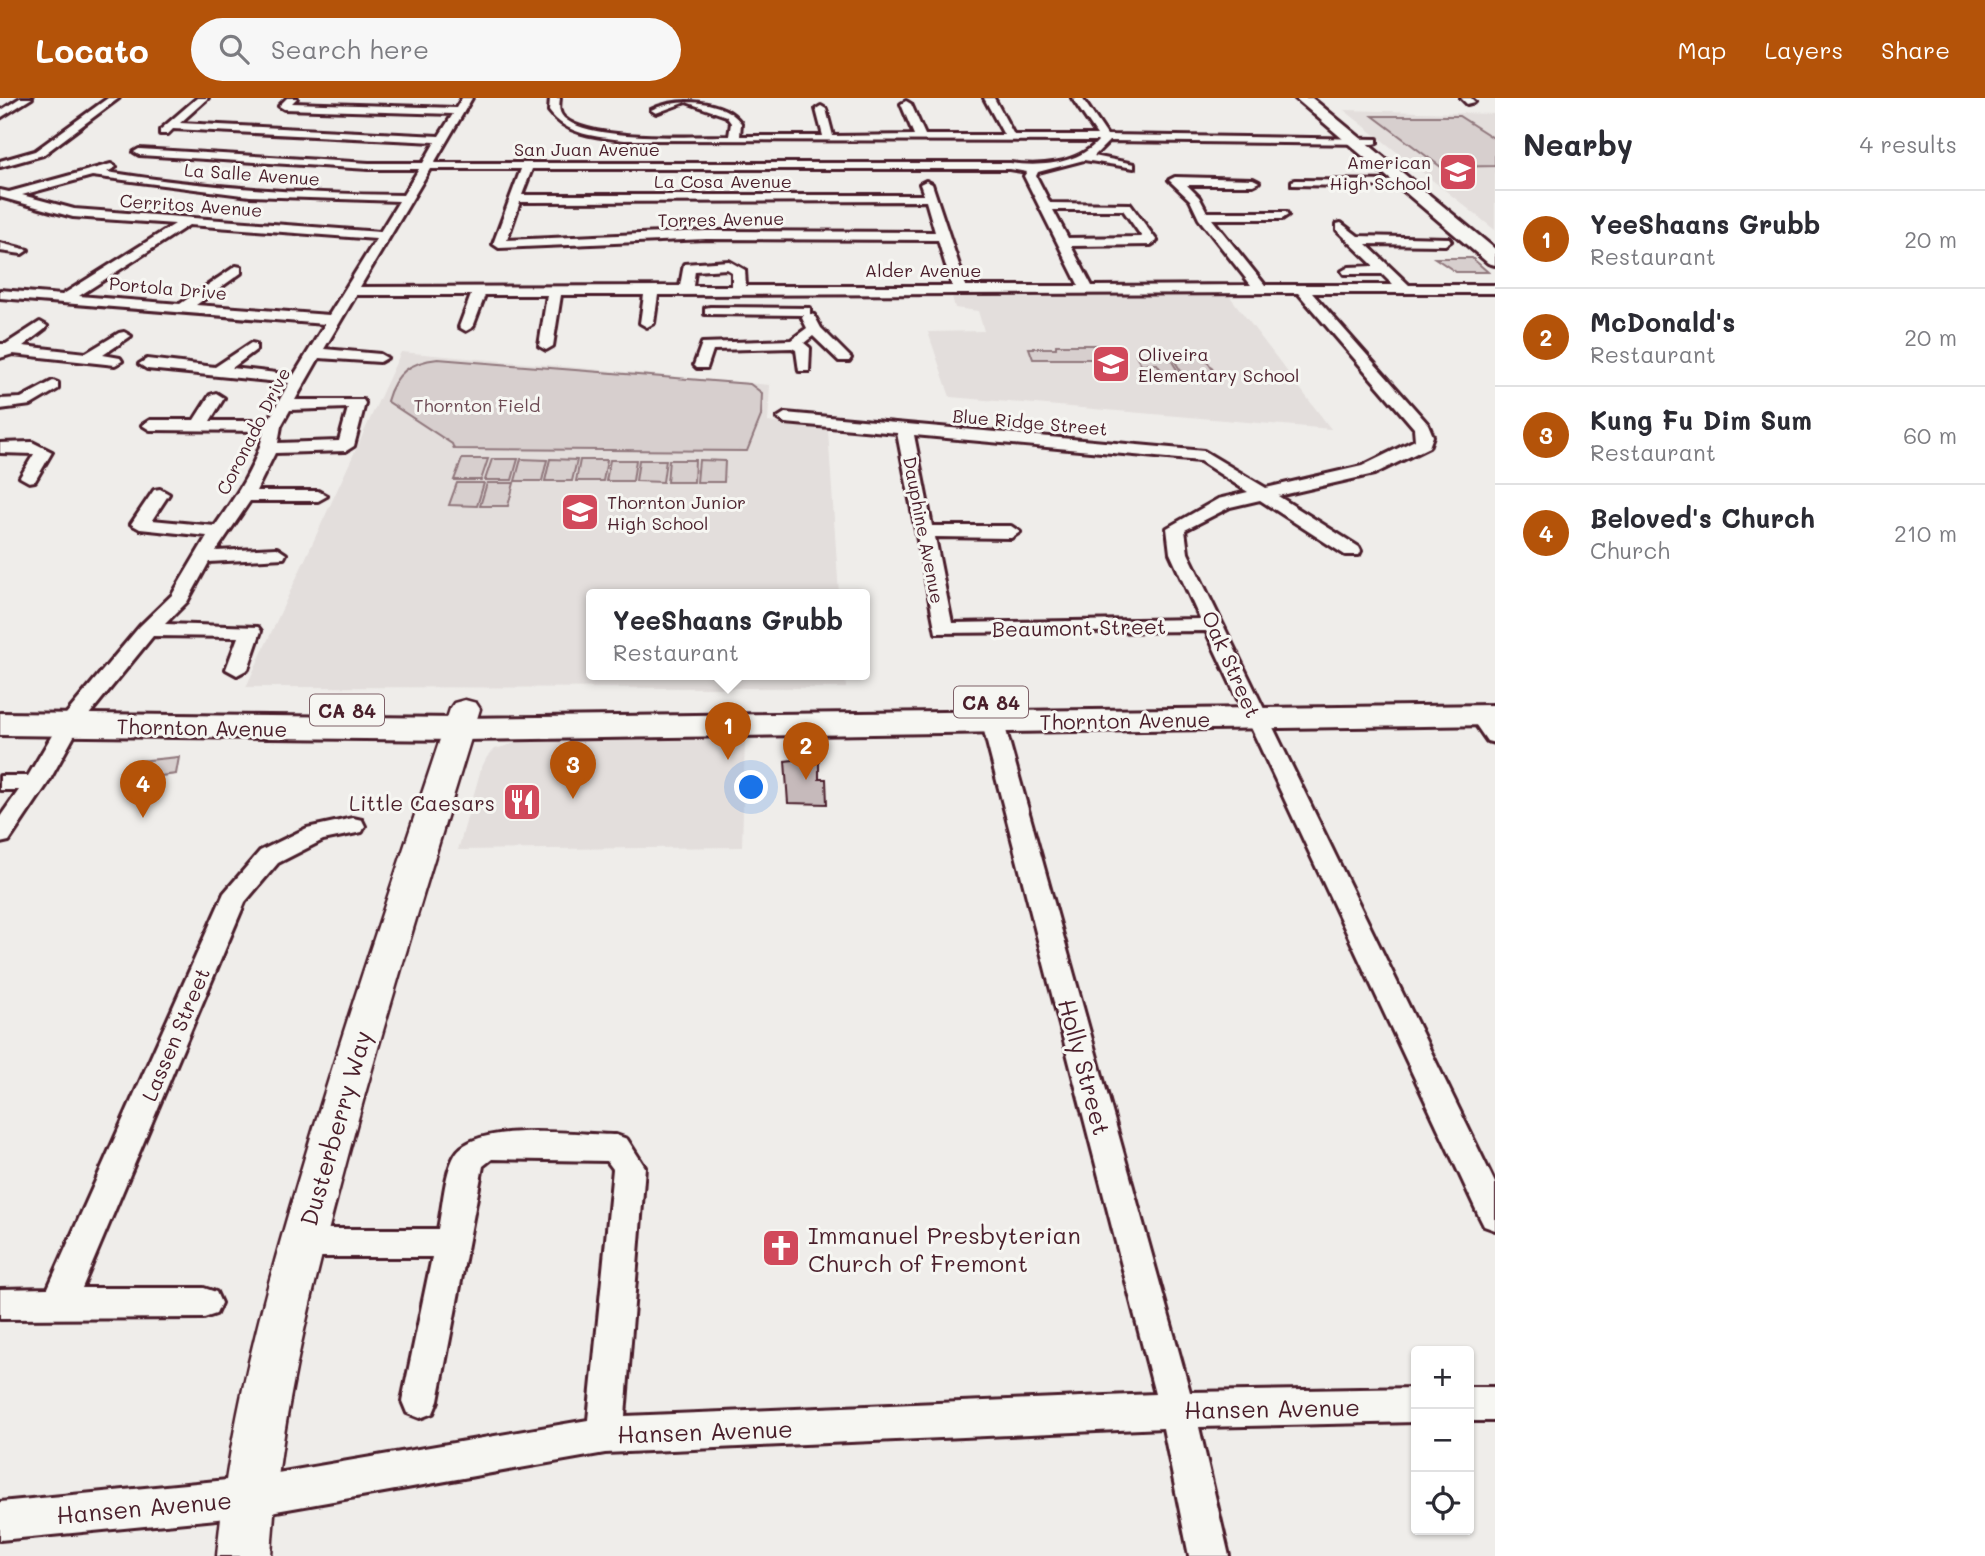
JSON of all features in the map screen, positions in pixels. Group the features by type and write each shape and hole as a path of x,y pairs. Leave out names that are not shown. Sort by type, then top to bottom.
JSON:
{"main road":[{"path":"1303,98 1495,259"},
{"path":"1320,98 1495,239"},
{"name":"Thornton Avenue","path":"0,705 76,715 993,723 1253,708"},
{"name":"Thornton Avenue","path":"462,720 1253,708 1491,715"},
{"name":"Thornton Avenue","path":"0,724 76,715"},
{"name":"Dusterberry Way","path":"244,1556 248,1497 279,1326 350,1072 426,824 462,720"}],"street":[{"path":"0,116 27,98"},
{"path":"0,164 39,153 114,98"},
{"path":"2,195 95,173 124,161 139,152 203,98"},
{"path":"292,98 284,106 462,105"},
{"path":"555,98 551,108 553,115 564,123 584,130 653,139 1105,138 1373,141"},
{"path":"656,110 684,98 730,114 736,123 733,139"},
{"path":"989,98 1012,139"},
{"path":"1077,98 1105,138"},
{"path":"906,104 921,139"},
{"name":"Coronado Drive","path":"0,835 36,783 76,715 147,630 180,598 202,557 244,496 269,448 273,426 382,236 462,105"},
{"path":"0,107 13,107"},
{"path":"821,109 829,139"},
{"path":"171,126 440,139"},
{"path":"562,136 584,130"},
{"path":"1087,289 1030,176 1034,170 1083,157 1100,148 1105,138"},
{"path":"764,139 767,166"},
{"name":"San Juan Avenue","path":"139,152 424,167 1010,166 1034,170"},
{"path":"1083,157 1130,166"},
{"path":"515,199 527,167"},
{"path":"920,167 960,289"},
{"name":"La Salle Avenue","path":"95,173 166,185 351,198 407,198"},
{"path":"1253,182 1178,181 1201,199 1203,216 1261,289"},
{"path":"1296,182 1404,184"},
{"name":"Cerritos Avenue","path":"2,195 73,213 184,224 382,236"},
{"name":"La Cosa Avenue","path":"515,199 930,198"},
{"name":"Torres Avenue","path":"515,199 499,244 706,235 943,236"},
{"path":"1046,207 1126,206 1152,241 1064,242"},
{"path":"1203,216 1282,215"},
{"path":"65,299 184,224"},
{"path":"1340,227 1405,289"},
{"path":"1408,227 1440,256"},
{"path":"1355,240 1445,241"},
{"path":"0,247 22,250"},
{"path":"675,261 690,267 741,264 740,289"},
{"path":"686,289 690,267"},
{"path":"183,308 236,270"},
{"path":"1349,271 1386,270"},
{"path":"647,323 652,289"},
{"name":"Oak Street","path":"1301,289 1422,427 1425,436 1423,443 1400,457 1368,470 1224,503 1176,528 1179,553 1216,625 1495,1216"},
{"name":"Alder Avenue","path":"351,291 1495,289"},
{"path":"466,327 480,290"},
{"path":"546,346 555,290"},
{"path":"803,290 805,311 815,330 844,358"},
{"name":"Portola Drive","path":"0,294 334,320"},
{"path":"710,311 805,311"},
{"path":"3,351 40,326"},
{"path":"794,344 806,333 815,330"},
{"path":"87,359 124,336"},
{"path":"702,365 707,346 794,344 803,348 804,368"},
{"path":"219,371 251,347"},
{"path":"3,351 44,352 115,361"},
{"path":"314,354 380,358"},
{"path":"147,364 300,380"},
{"path":"0,404 25,402 53,386"},
{"path":"199,425 215,398"},
{"path":"269,448 346,446 357,403 286,405"},
{"name":"Blue Ridge Street","path":"785,418 905,431 1204,456 1352,551"},
{"path":"150,425 273,426"},
{"name":"Dauphine Avenue","path":"905,431 943,629"},
{"path":"0,448 32,447 44,452 29,477"},
{"path":"160,494 141,524 220,532"},
{"path":"244,496 318,496"},
{"path":"924,531 1011,532"},
{"path":"202,557 277,554"},
{"name":"Beaumont Street","path":"943,629 1216,625"},
{"path":"147,630 251,631 237,669"},
{"name":"Holly Street","path":"993,723 1177,1410 1209,1556"},
{"path":"0,783 36,783"},
{"name":"Lassen Street","path":"59,1303 233,900 268,857 316,834 354,825"},
{"path":"420,1401 468,1161 478,1150 492,1146 616,1148 623,1154 629,1167 605,1435"},
{"path":"302,1243 450,1243"},
{"path":"0,1304 204,1303"},
{"path":"1474,1404 1495,1404"},
{"name":"Hansen Avenue","path":"0,1521 248,1497 605,1435 1177,1410 1411,1405"}],"shaded area":[{"name":"American High School","path":"1344,110 1495,114 1495,230"},
{"name":"Oliveira Elementary School","path":"951,293 1228,294 1331,429 950,397 928,332 984,331 978,311 955,308"},
{"name":"Thornton Junior High School","path":"401,352 770,385 768,422 828,430 839,589 586,589 586,680 845,680 846,688 246,687"},
{"path":"745,737 742,847 458,850 481,769 495,749 523,741"}],"green space":[{"path":"1373,116 1459,116 1495,139 1495,166 1441,167"},
{"path":"1435,258 1472,258 1488,272 1456,272"},
{"path":"1056,345 1100,345 1107,359 1033,359 1029,348 1056,348"},
{"path":"1136,355 1168,355 1179,373 1163,373 1157,364 1141,364"},
{"path":"1171,355 1203,355 1215,373 1182,373"},
{"name":"Thornton Field","path":"438,359 750,384 762,393 761,416 747,451 454,449 452,444 387,401 394,383 405,371 419,363"},
{"path":"462,459 488,459 481,480 454,480"},
{"path":"492,459 518,459 512,480 485,480"},
{"path":"521,459 547,460 542,481 515,481"},
{"path":"550,459 577,460 572,481 545,481"},
{"path":"580,460 607,460 603,481 576,481"},
{"path":"610,460 636,460 633,481 606,481"},
{"path":"639,460 666,460 663,482 636,481"},
{"path":"669,460 695,460 694,482 667,482"},
{"path":"699,460 725,461 724,482 697,482"},
{"path":"457,483 484,483 477,506 449,505"},
{"path":"487,483 514,483 508,506 480,506"},
{"path":"179,757 176,774 136,779 139,761"}],"building":[{"path":"811,758 819,761 819,779 826,779 827,804 788,803 785,761"}],"place":[{"name":"American High School","path":"1458,172"},
{"name":"Oliveira Elementary School","path":"1111,364"},
{"name":"Thornton Junior High School","path":"580,512"},
{"name":"YeeShaans Grubb","path":"728,760"},
{"name":"McDonald's","path":"806,780"},
{"name":"Kung Fu Dim Sum","path":"573,799"},
{"name":"Little Caesars","path":"522,802"},
{"name":"Beloved's Church","path":"143,818"},
{"name":"Immanuel Presbyterian Church of Fremont","path":"781,1248"}]}
